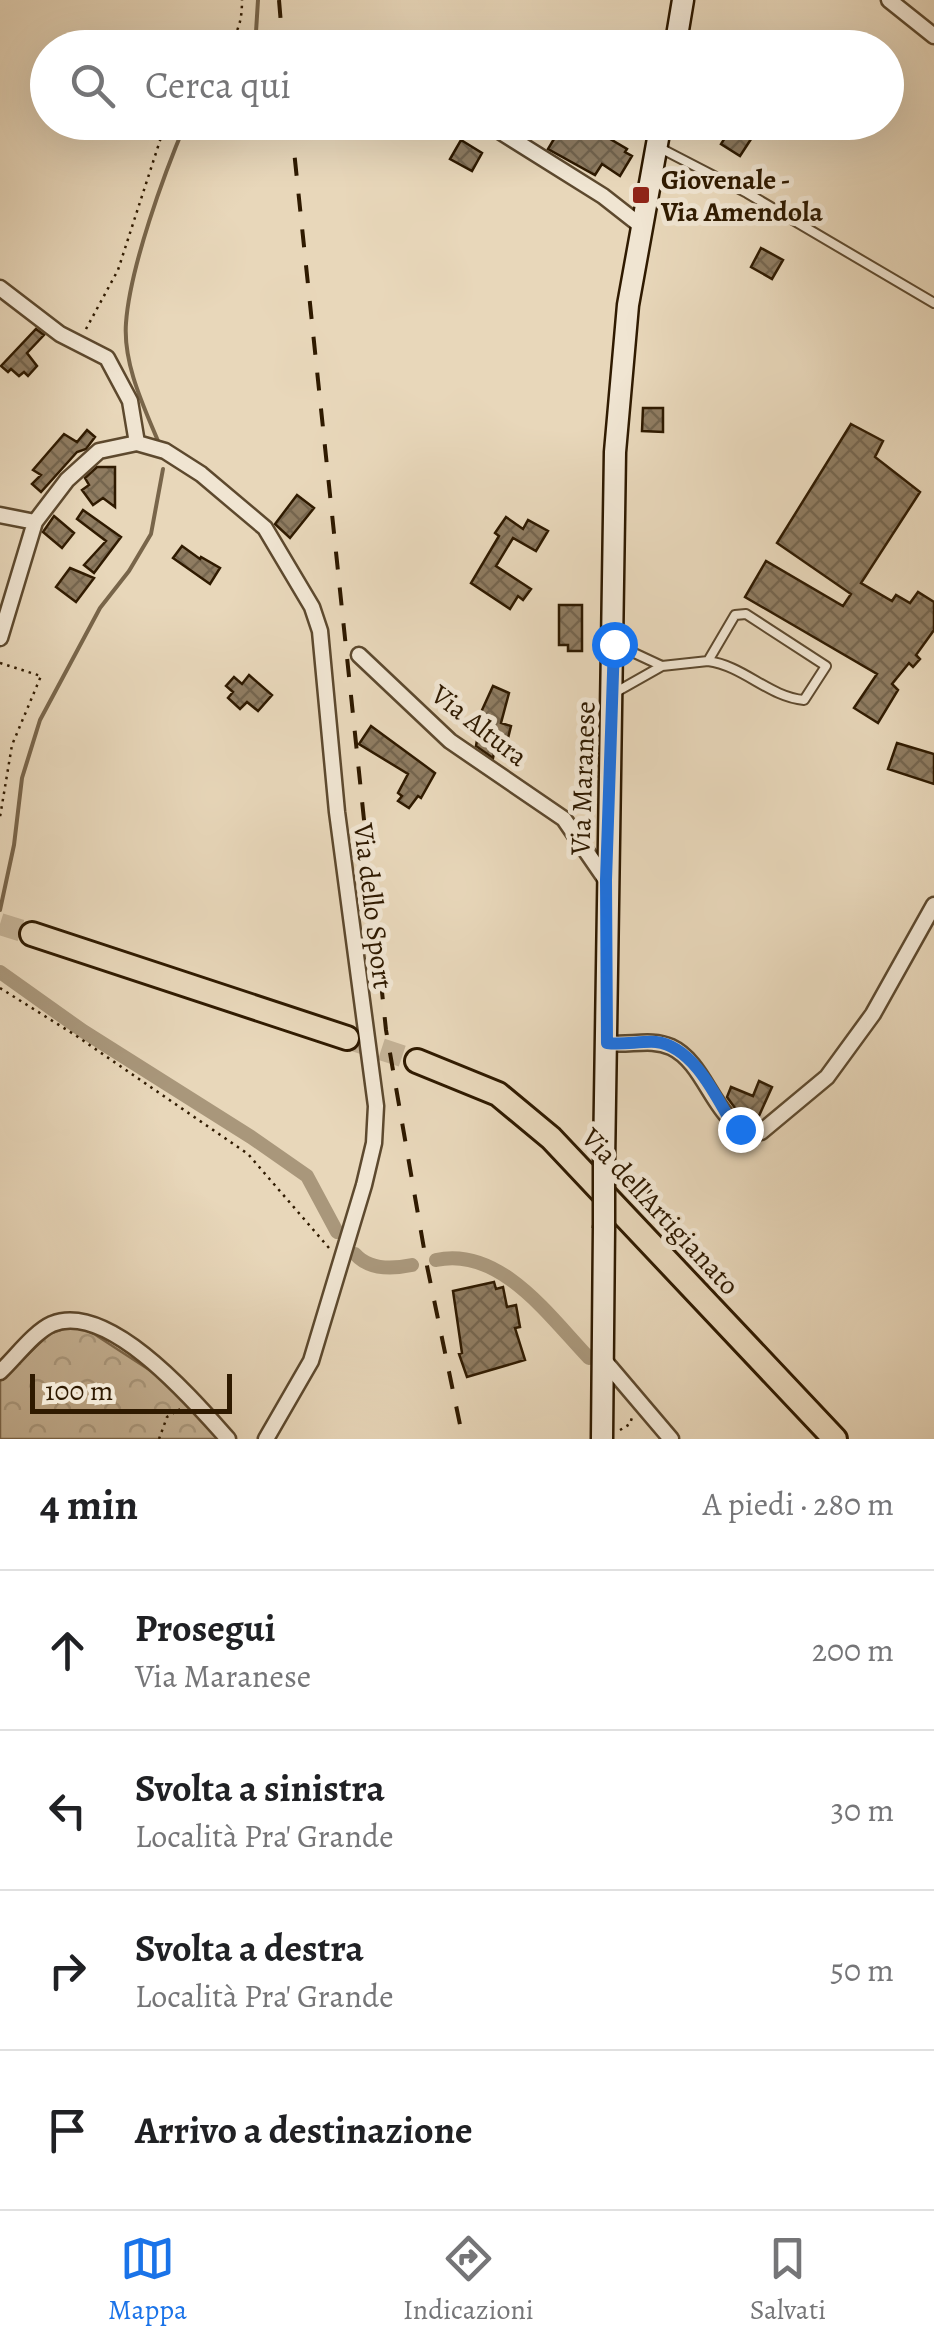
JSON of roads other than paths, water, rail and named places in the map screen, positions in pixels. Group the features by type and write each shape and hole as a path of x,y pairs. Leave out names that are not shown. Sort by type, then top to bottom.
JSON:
{"highway":[{"path":"32,934 346,1038"},
{"name":"Via dell'Artigianato","path":"417,1061 498,1094 551,1138 835,1439"}],"main road":[{"path":"678,30 684,0"},
{"name":"Via Maranese","path":"608,1437 603,1360 606,880 613,694 615,452 628,305 657,140"}],"street":[{"path":"889,0 934,36"},
{"path":"514,140 604,196 640,225"},
{"path":"0,288 78,343 107,358 130,401 143,445 99,452 66,480 35,522 0,638"},
{"name":"Via dello Sport","path":"143,445 165,451 201,474 265,528 307,597 320,630 337,812 376,1106 370,1157 311,1361 266,1439"},
{"path":"0,515 35,522"},
{"name":"Via Altura","path":"359,655 450,742 564,818 606,880"},
{"path":"607,1043 657,1042 674,1048 687,1058 731,1122 740,1129 761,1132 827,1077 873,1014 934,905"},
{"path":"0,1372 49,1325 76,1319 141,1352 228,1439"},
{"path":"603,1360 671,1439"}],"lane":[{"path":"656,146 747,193 934,303"},
{"path":"613,694 662,666 708,660 726,663 788,698 804,700 826,666 746,614 734,615 708,660"},
{"path":"614,644 662,666"}],"waterway":[{"path":"256,30 258,0"},
{"path":"158,441 131,368 126,323 141,249 179,140"},
{"path":"0,910 14,845 22,778 40,720 100,608 151,534 163,469"},
{"path":"0,972 83,1031 307,1176 337,1232"},
{"path":"355,1254 374,1266 412,1265"},
{"path":"436,1260 459,1258 502,1274 540,1305 589,1358"}],"tunnel":[{"path":"0,924 32,934"},
{"path":"350,1039 417,1061"}],"railway":[{"path":"279,0 282,30"},
{"path":"293,140 386,1030 427,1266 463,1439"}],"place":[{"name":"Giovenale - Via Amendola","path":"641,195"}]}
